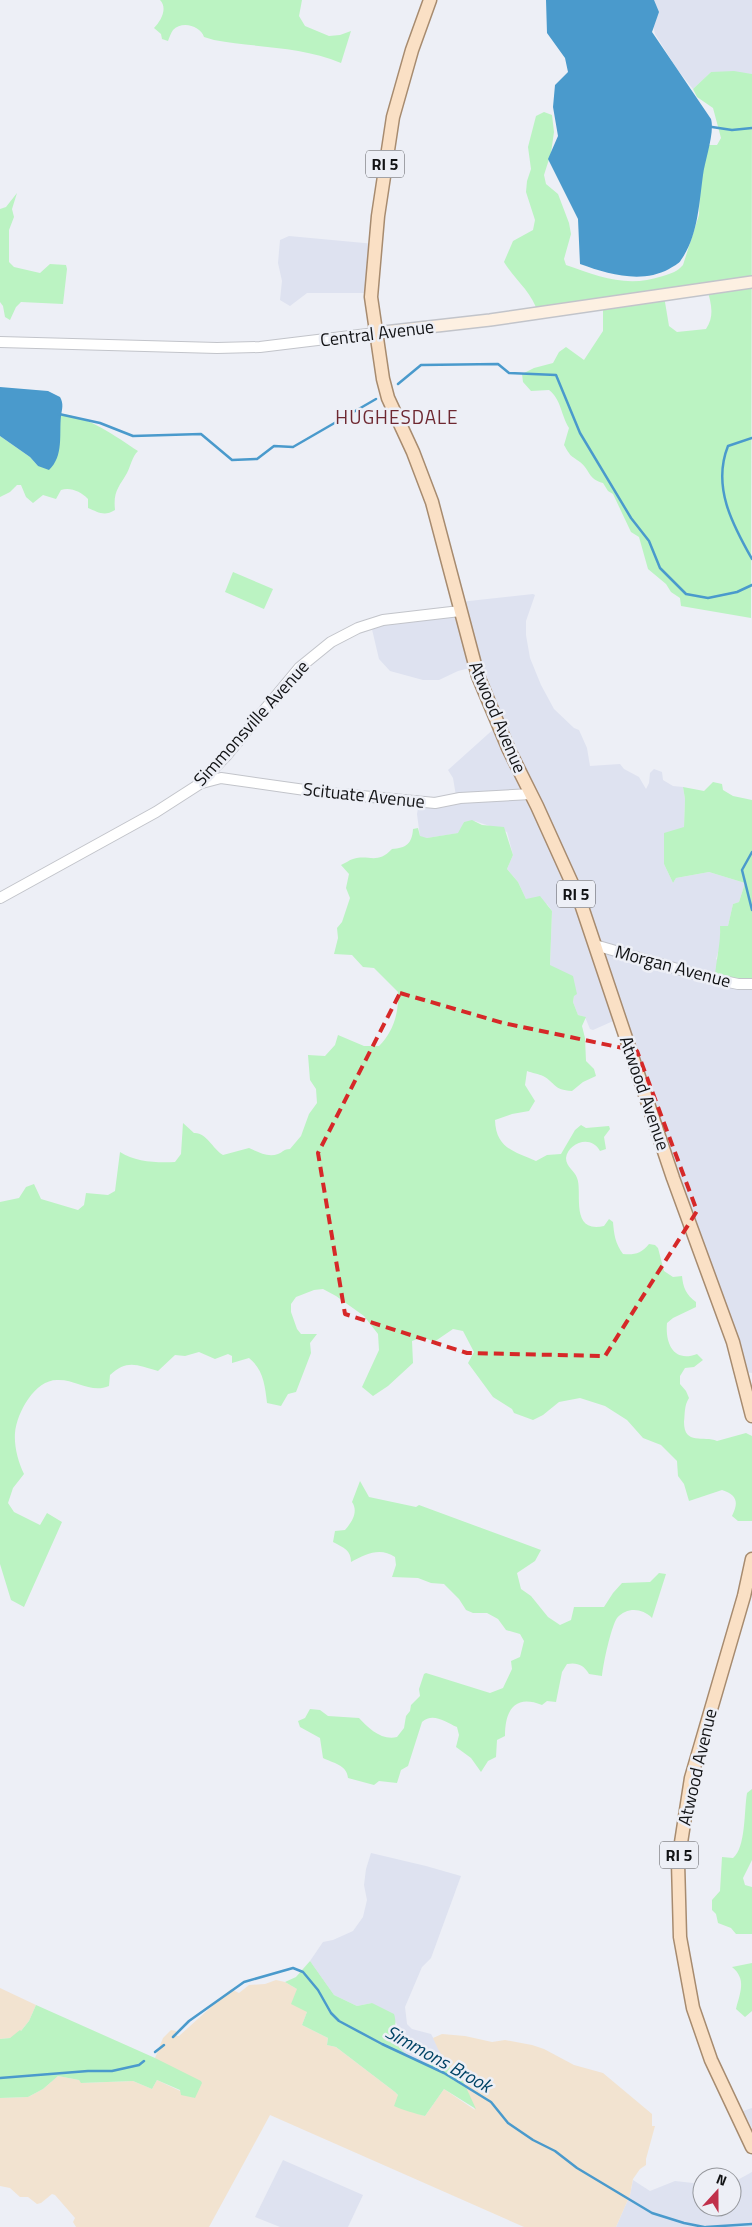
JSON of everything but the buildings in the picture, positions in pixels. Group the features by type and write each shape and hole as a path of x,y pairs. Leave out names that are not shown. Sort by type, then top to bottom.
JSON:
{"main road":[{"name":"Atwood Avenue","path":"430,0 412,50 389,139 374,254 371,297 375,333 388,398 413,452 432,502 478,676 505,742 580,901 673,1178 732,1342 752,1416"},
{"name":"Central Avenue","path":"375,333 490,320 752,282"},
{"name":"Atwood Avenue","path":"752,1559 744,1596 691,1778 678,1862 680,1938 693,2008 711,2060 752,2147"}],"street":[{"name":"Central Avenue","path":"0,342 217,348 260,347 375,333"},
{"name":"Simmonsville Avenue","path":"0,898 156,812 198,785 227,755 299,668 331,642 358,628 382,620 460,611"},
{"name":"Scituate Avenue","path":"198,785 222,778 319,792 434,802 460,798 531,794"},
{"name":"Morgan Avenue","path":"595,945 705,977 752,984"}],"highlighted area":[{"path":"400,993 503,1023 637,1051 697,1211 605,1356 467,1353 345,1314 318,1153"}],"shaded area":[{"path":"652,0 752,0 752,74 711,72 693,89 677,69 655,34 652,21"},
{"path":"289,236 375,244 372,293 307,293 290,306 280,300 282,281 278,263 280,240"},
{"path":"535,595 526,621 526,635 530,658 541,685 554,709 574,728 579,730 587,748 590,766 620,764 624,769 639,777 646,789 650,773 654,769 662,772 663,780 673,786 683,787 685,799 684,827 664,864 673,883 676,878 709,872 745,883 739,902 733,904 728,926 720,926 721,943 716,959 752,983 752,1373 744,1372 620,1018 593,1030 590,1029 585,1017 578,1015 573,1002 574,996 550,966 552,911 547,904 526,899 518,882 507,869 513,855 507,832 475,821 464,822 459,833 427,838 420,837 417,814 419,802 456,796 453,778 448,770 497,726 474,667 458,671 439,680 423,680 390,671 379,659 371,625 460,610 460,602"},
{"path":"371,1853 461,1876 431,1958 422,1967 405,2007 407,2024 412,2029 431,2034 444,2058 427,2064 404,2054 395,2038 397,2024 372,2003 357,2006 334,1995 310,1961 323,1942 333,1940 353,1931 363,1917 367,1900 364,1885 366,1869"},
{"path":"276,1980 285,1982 297,1989 307,2012 302,2025 328,2038 327,2045 336,2047 395,2092 413,2112 425,2116 444,2089 475,2110 464,2083 450,2068 433,2038 442,2034 465,2036 492,2042 505,2040 532,2045 544,2049 574,2065 603,2073 652,2114 652,2126 655,2126 646,2165 640,2169 633,2179 630,2195 616,2227 524,2227 270,2115 209,2227 76,2227 73,2222 75,2218 55,2195 52,2194 37,2204 28,2197 20,2197 10,2188 0,2186 0,2098 28,2097 43,2089 58,2076 79,2080 82,2083 133,2081 152,2089 157,2080 195,2098 155,2058 163,2038 171,2030 176,2031 177,2036 179,2036 231,1989 239,1993 249,1985 265,1984"},
{"path":"0,1988 36,2005 29,2021 21,2031 10,2038 0,2039"},
{"path":"752,2108 752,2128 743,2111"},
{"path":"283,2160 363,2195 348,2227 280,2227 255,2217"},
{"path":"752,2172 752,2227 616,2227 630,2195 633,2180 650,2191 675,2181 692,2183 692,2217 742,2217 742,2178"}],"green space":[{"path":"160,0 302,0 299,16 305,26 329,36 351,31 341,63 326,57 295,50 214,40 204,37 195,27 186,25 181,25 173,30 168,41 162,39 161,34 154,28 159,22 163,11"},
{"path":"734,71 752,74 751,618 681,606 680,598 671,592 666,584 648,569 639,537 631,532 613,494 608,491 603,483 594,479 583,465 566,449 564,445 569,428 556,398 549,390 531,391 523,382 522,374 534,368 553,363 559,352 566,347 584,360 603,331 603,304 538,313 528,292 504,262 513,241 533,230 535,220 526,192 531,169 528,147 536,116 544,112 552,115 554,132 551,153 544,175 546,184 558,194 571,234 564,259 566,265 602,277 625,281 637,281 663,276 681,267 699,215 701,161 709,145 717,145 721,138 713,108 697,97 693,89 711,72","holes":["707,288 711,304 711,319 706,329 677,332 669,326 664,296"]},
{"path":"17,193 12,209 14,217 9,230 9,262 14,267 40,273 50,264 66,265 67,269 63,304 21,302 16,307 10,320 5,317 3,306 0,302 0,209 6,207"},
{"path":"61,414 92,423 138,451 117,490 115,510 104,513 88,508 88,499 79,492 68,489 61,490 56,499 43,495 33,503 26,497 21,485 17,485 10,492 0,497 0,436 30,457 38,466"},
{"path":"233,572 273,589 264,609 225,592"},
{"path":"713,782 722,784 723,790 733,796 752,800 752,983 715,977 720,926 728,926 733,904 739,902 745,883 709,872 676,878 673,883 664,864 664,833 684,827 685,799 683,787 704,791"},
{"path":"472,820 482,825 504,827 513,855 507,869 518,882 526,899 540,896 552,911 550,965 573,976 577,994 574,996 573,1002 578,1015 586,1017 582,1026 585,1038 586,1061 594,1069 596,1076 583,1082 572,1091 561,1089 543,1076 527,1071 525,1085 535,1101 529,1111 495,1120 499,1137 502,1143 513,1151 536,1161 547,1155 561,1154 575,1130 581,1125 586,1128 609,1126 610,1129 604,1137 606,1149 600,1151 591,1143 580,1142 571,1148 566,1158 567,1164 577,1178 582,1218 586,1224 593,1227 604,1226 609,1219 613,1222 615,1238 623,1254 637,1253 649,1244 655,1245 658,1248 664,1271 673,1277 682,1276 683,1284 690,1297 696,1302 696,1307 667,1323 668,1338 673,1350 677,1354 689,1356 697,1354 703,1360 694,1367 685,1368 680,1376 680,1384 689,1398 685,1410 685,1429 691,1437 717,1441 746,1433 752,1436 752,1521 738,1521 732,1516 736,1507 734,1497 722,1490 689,1501 684,1484 678,1476 677,1461 661,1445 643,1438 627,1420 605,1406 580,1398 559,1402 543,1415 533,1420 514,1413 512,1409 493,1397 468,1363 474,1352 463,1331 453,1329 434,1342 423,1337 412,1341 413,1363 388,1386 373,1396 362,1387 379,1350 378,1334 364,1316 323,1289 314,1290 296,1297 291,1304 291,1312 297,1329 301,1334 317,1334 310,1343 311,1353 296,1392 288,1394 281,1406 267,1403 264,1384 254,1362 249,1358 232,1363 232,1356 228,1354 215,1359 199,1352 185,1356 175,1355 158,1371 127,1365 110,1375 109,1386 102,1388 64,1380 49,1381 41,1385 23,1407 16,1425 16,1449 24,1474 13,1488 8,1503 14,1512 40,1525 47,1513 62,1522 24,1607 11,1600 0,1564 0,1202 19,1198 26,1187 34,1184 41,1199 78,1210 84,1205 86,1193 108,1195 115,1191 120,1152 132,1158 146,1161 175,1162 181,1154 183,1123 194,1133 198,1133 206,1138 223,1155 249,1148 271,1155 290,1149 301,1136 309,1114 317,1103 316,1089 310,1080 308,1055 325,1056 335,1045 338,1035 364,1046 379,1046 392,1028 398,1007 398,992 374,968 363,967 352,955 334,954 338,938 337,928 342,922 350,898 346,888 349,874 341,865 352,859 382,857 392,849 405,846 410,842 413,829 418,828 420,836 427,838 458,833 464,822"},
{"path":"360,1481 369,1497 416,1507 419,1505 541,1550 535,1561 517,1573 521,1589 531,1596 548,1617 560,1625 571,1620 574,1607 604,1607 622,1583 650,1582 659,1573 666,1574 652,1618 644,1612 634,1610 625,1612 617,1618 610,1637 602,1676 589,1674 580,1665 574,1663 567,1664 562,1672 556,1702 547,1701 542,1705 525,1702 518,1703 513,1707 507,1719 505,1736 497,1740 496,1757 488,1761 481,1772 471,1758 456,1747 459,1735 457,1727 439,1719 430,1718 422,1722 408,1766 401,1770 397,1783 379,1781 374,1785 348,1778 342,1767 323,1758 320,1738 300,1727 298,1721 305,1718 310,1709 320,1710 328,1716 359,1718 381,1735 391,1738 397,1737 404,1728 406,1716 410,1711 411,1705 420,1696 419,1689 424,1674 426,1673 490,1693 503,1688 512,1669 511,1661 520,1657 524,1641 520,1634 506,1630 498,1619 487,1613 473,1613 466,1610 459,1599 444,1584 431,1583 418,1578 392,1577 396,1565 395,1557 389,1554 384,1552 373,1553 351,1562 348,1552 333,1542 335,1531 345,1530 350,1524 355,1510 352,1502"},
{"path":"752,1789 752,1860 743,1878 745,1885 752,1887 752,1934 736,1934 731,1928 718,1923 716,1914 712,1910 712,1900 720,1891 722,1857 733,1858 740,1846 744,1828 747,1793"},
{"path":"310,1961 334,1995 357,2006 372,2003 394,2014 396,2043 407,2055 427,2064 444,2058 450,2068 464,2083 476,2109 444,2089 425,2116 394,2106 398,2095 395,2092 336,2047 327,2045 328,2038 302,2025 307,2012 291,2004 297,1989 285,1982 296,1977"},
{"path":"752,1963 752,2011 745,2017 736,2009 741,1981 740,1976 732,1967"},
{"path":"36,2005 155,2058 201,2081 202,2083 195,2098 181,2095 180,2090 157,2080 152,2089 133,2081 81,2083 79,2080 58,2076 43,2089 28,2097 0,2098 0,2039 10,2038 21,2031 29,2021"}],"water":[{"path":"546,0 654,0 659,12 652,32 711,119 711,138 704,169 699,208 691,241 687,251 677,264 658,274 636,277 624,276 580,264 578,219 548,159 558,136 553,107 555,85 568,72 565,58 547,33"},
{"path":"0,387 48,391 60,397 62,406 59,452 49,470 38,466 30,457 0,436"}],"waterway":[{"path":"712,127 732,130 752,128"},
{"path":"398,384 421,365 498,364 509,373 556,375 580,433 631,518 649,541 660,568 686,594 708,598 737,592 752,585"},
{"path":"59,414 100,423 133,436 201,434 232,460 257,459 274,446 293,447 376,399"},
{"path":"752,438 728,446 722,476 723,490 731,518 752,559"},
{"path":"752,852 742,870 752,910"},
{"name":"Simmons Brook","path":"173,2037 189,2021 244,1982 293,1968 303,1972 318,1990 331,2013 339,2021 382,2044 444,2073 491,2102 508,2123 533,2140 555,2151 577,2168 652,2213 704,2227"},
{"name":"Simmons Brook","path":"155,2052 164,2045"},
{"name":"Simmons Brook","path":"0,2078 112,2071 139,2065 144,2061"},
{"name":"Simmons Brook","path":"706,2227 752,2224"}],"district":[{"name":"HUGHESDALE","path":"397,416"}]}
